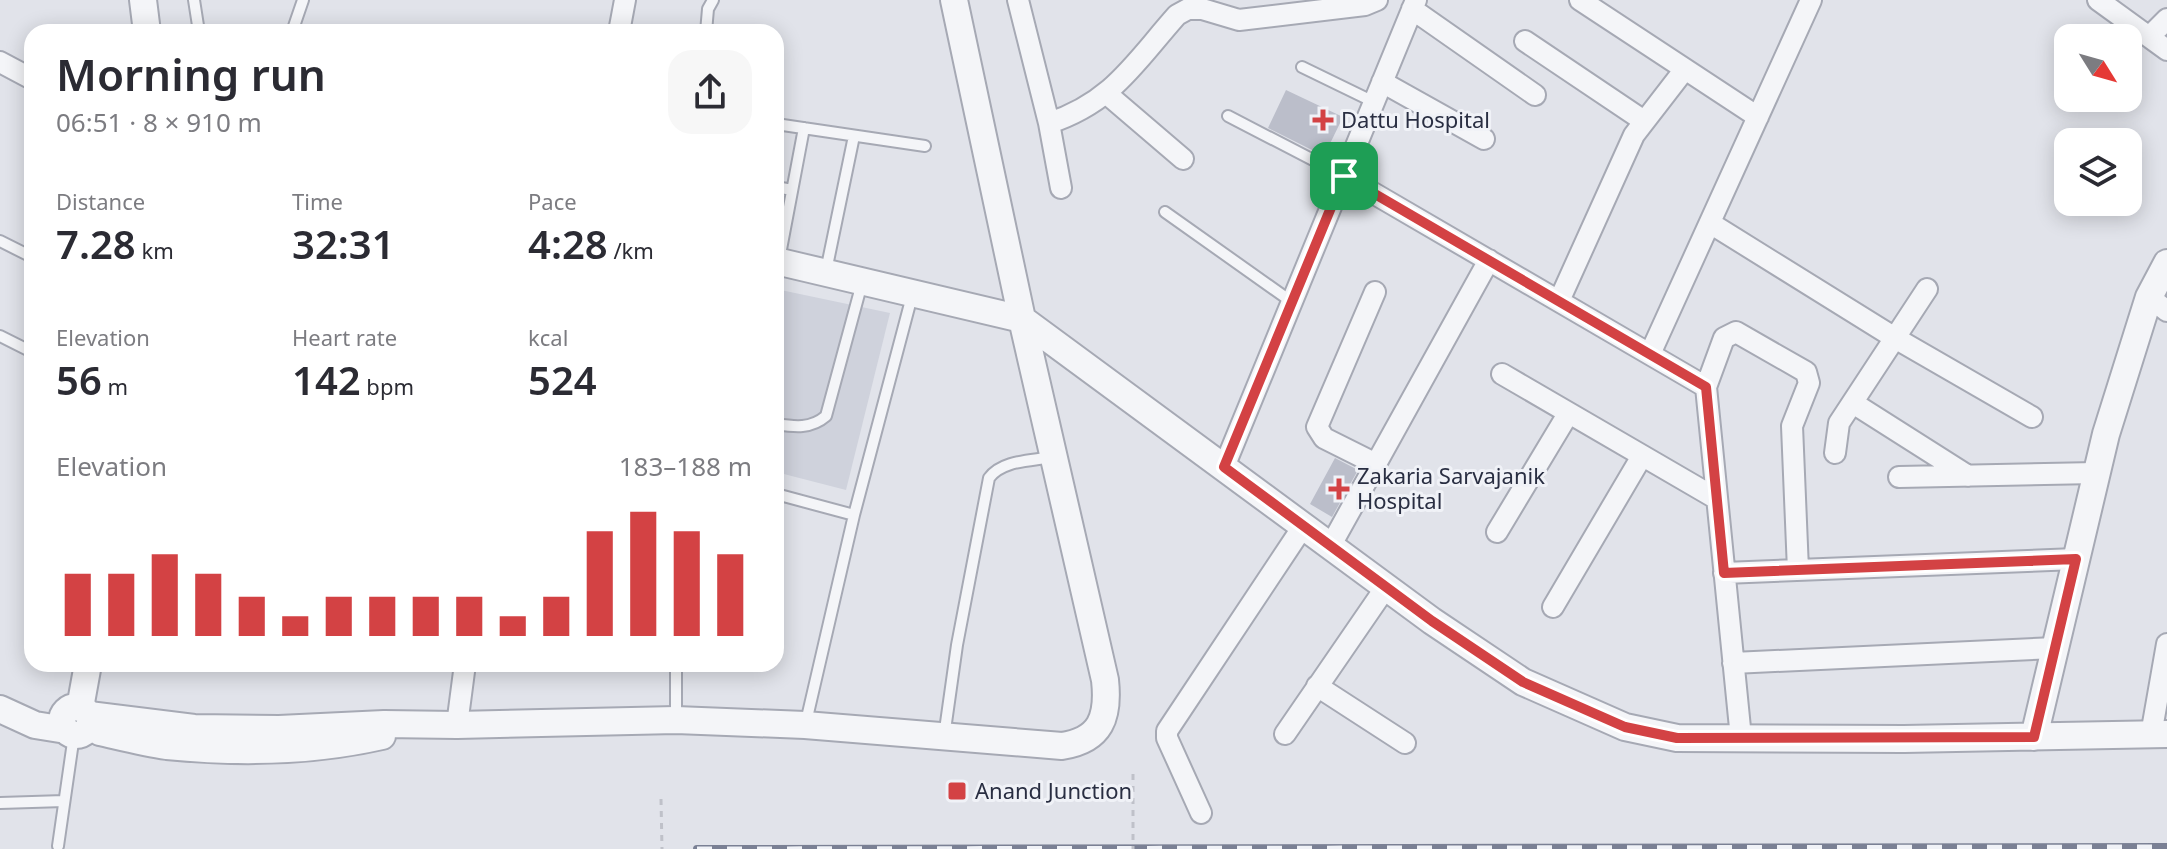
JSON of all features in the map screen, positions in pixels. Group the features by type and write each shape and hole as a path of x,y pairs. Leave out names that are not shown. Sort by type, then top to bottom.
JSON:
{"street":[{"path":"143,0 146,24"},
{"path":"620,24 625,0"},
{"path":"0,709 35,725 76,722 194,728 676,720 805,725 1062,746 1078,744 1093,733 1103,721 1108,704 1105,680 1022,319 954,0"},
{"path":"1018,0 1049,123 1061,188"},
{"path":"1049,123 1071,116 1107,94 1177,15 1188,9 1202,9 1239,20 1365,5 1377,0"},
{"path":"1580,0 1758,117"},
{"path":"1650,354 1811,0"},
{"path":"2098,0 2167,50"},
{"path":"1224,467 1414,4 1535,95"},
{"path":"2149,37 2167,19"},
{"path":"1525,41 1644,121"},
{"path":"0,62 24,75"},
{"path":"1559,301 1634,135 1685,69"},
{"path":"1382,82 1484,139"},
{"path":"1107,94 1183,159"},
{"path":"1344,176 1706,387"},
{"path":"1710,223 1895,338 2032,417"},
{"path":"1331,545 1489,260"},
{"path":"784,263 1022,319 1432,621 1523,682 1625,727 1677,738 2159,734 2167,644"},
{"path":"2034,737 2106,434 2158,304 2167,263"},
{"path":"1835,453 1839,423 1927,289"},
{"path":"1375,292 1317,427 1324,438 1376,464"},
{"path":"1741,738 1706,387 1724,338 1736,332 1806,372 1809,383 1792,426 1798,570"},
{"path":"1502,374 1717,499"},
{"path":"1853,403 1968,476"},
{"path":"1497,532 1568,414"},
{"path":"1553,607 1642,456"},
{"path":"1899,477 2096,473"},
{"path":"1201,813 1167,738 1167,731 1304,525"},
{"path":"1724,573 2076,559"},
{"path":"1285,734 1386,587"},
{"path":"1733,663 2055,648"},
{"path":"76,722 86,672"},
{"path":"445,724 462,672"},
{"path":"1317,686 1405,743"},
{"path":"0,688 76,722"}],"lane":[{"path":"194,0 198,24"},
{"path":"295,24 303,0"},
{"path":"707,24 708,9 713,0"},
{"path":"1302,67 1374,102"},
{"path":"1228,116 1344,176"},
{"path":"784,125 925,146"},
{"path":"784,231 804,128"},
{"path":"825,273 854,136"},
{"path":"784,188 792,190"},
{"path":"1165,212 1292,302"},
{"path":"0,241 24,253"},
{"path":"784,425 816,424 826,416 862,282"},
{"path":"805,725 854,515 913,294"},
{"path":"0,336 24,348"},
{"path":"944,737 957,645 989,478 994,470 1003,465 1054,457"},
{"path":"784,496 854,515"},
{"path":"676,672 676,720"},
{"path":"58,846 76,722"},
{"path":"0,803 64,801"}],"path":[{"path":"1133,774 1133,849"},
{"path":"661,799 662,849"}],"shaded area":[{"path":"784,291 890,313 846,490 784,474"}],"building":[{"path":"1286,90 1343,117 1324,156 1268,128"},
{"path":"1335,458 1358,470 1332,517 1310,504"}],"railway":[{"path":"697,849 2167,847"}],"place":[{"name":"Dattu Hospital","path":"1323,120"},
{"name":"Zakaria Sarvajanik Hospital","path":"1339,489"},
{"name":"Anand Junction","path":"957,791"}],"route":[{"path":"1344,176 1706,387 1724,573 2076,559 2034,737 1677,738 1625,727 1523,682 1432,621 1224,467 1344,176"}]}
